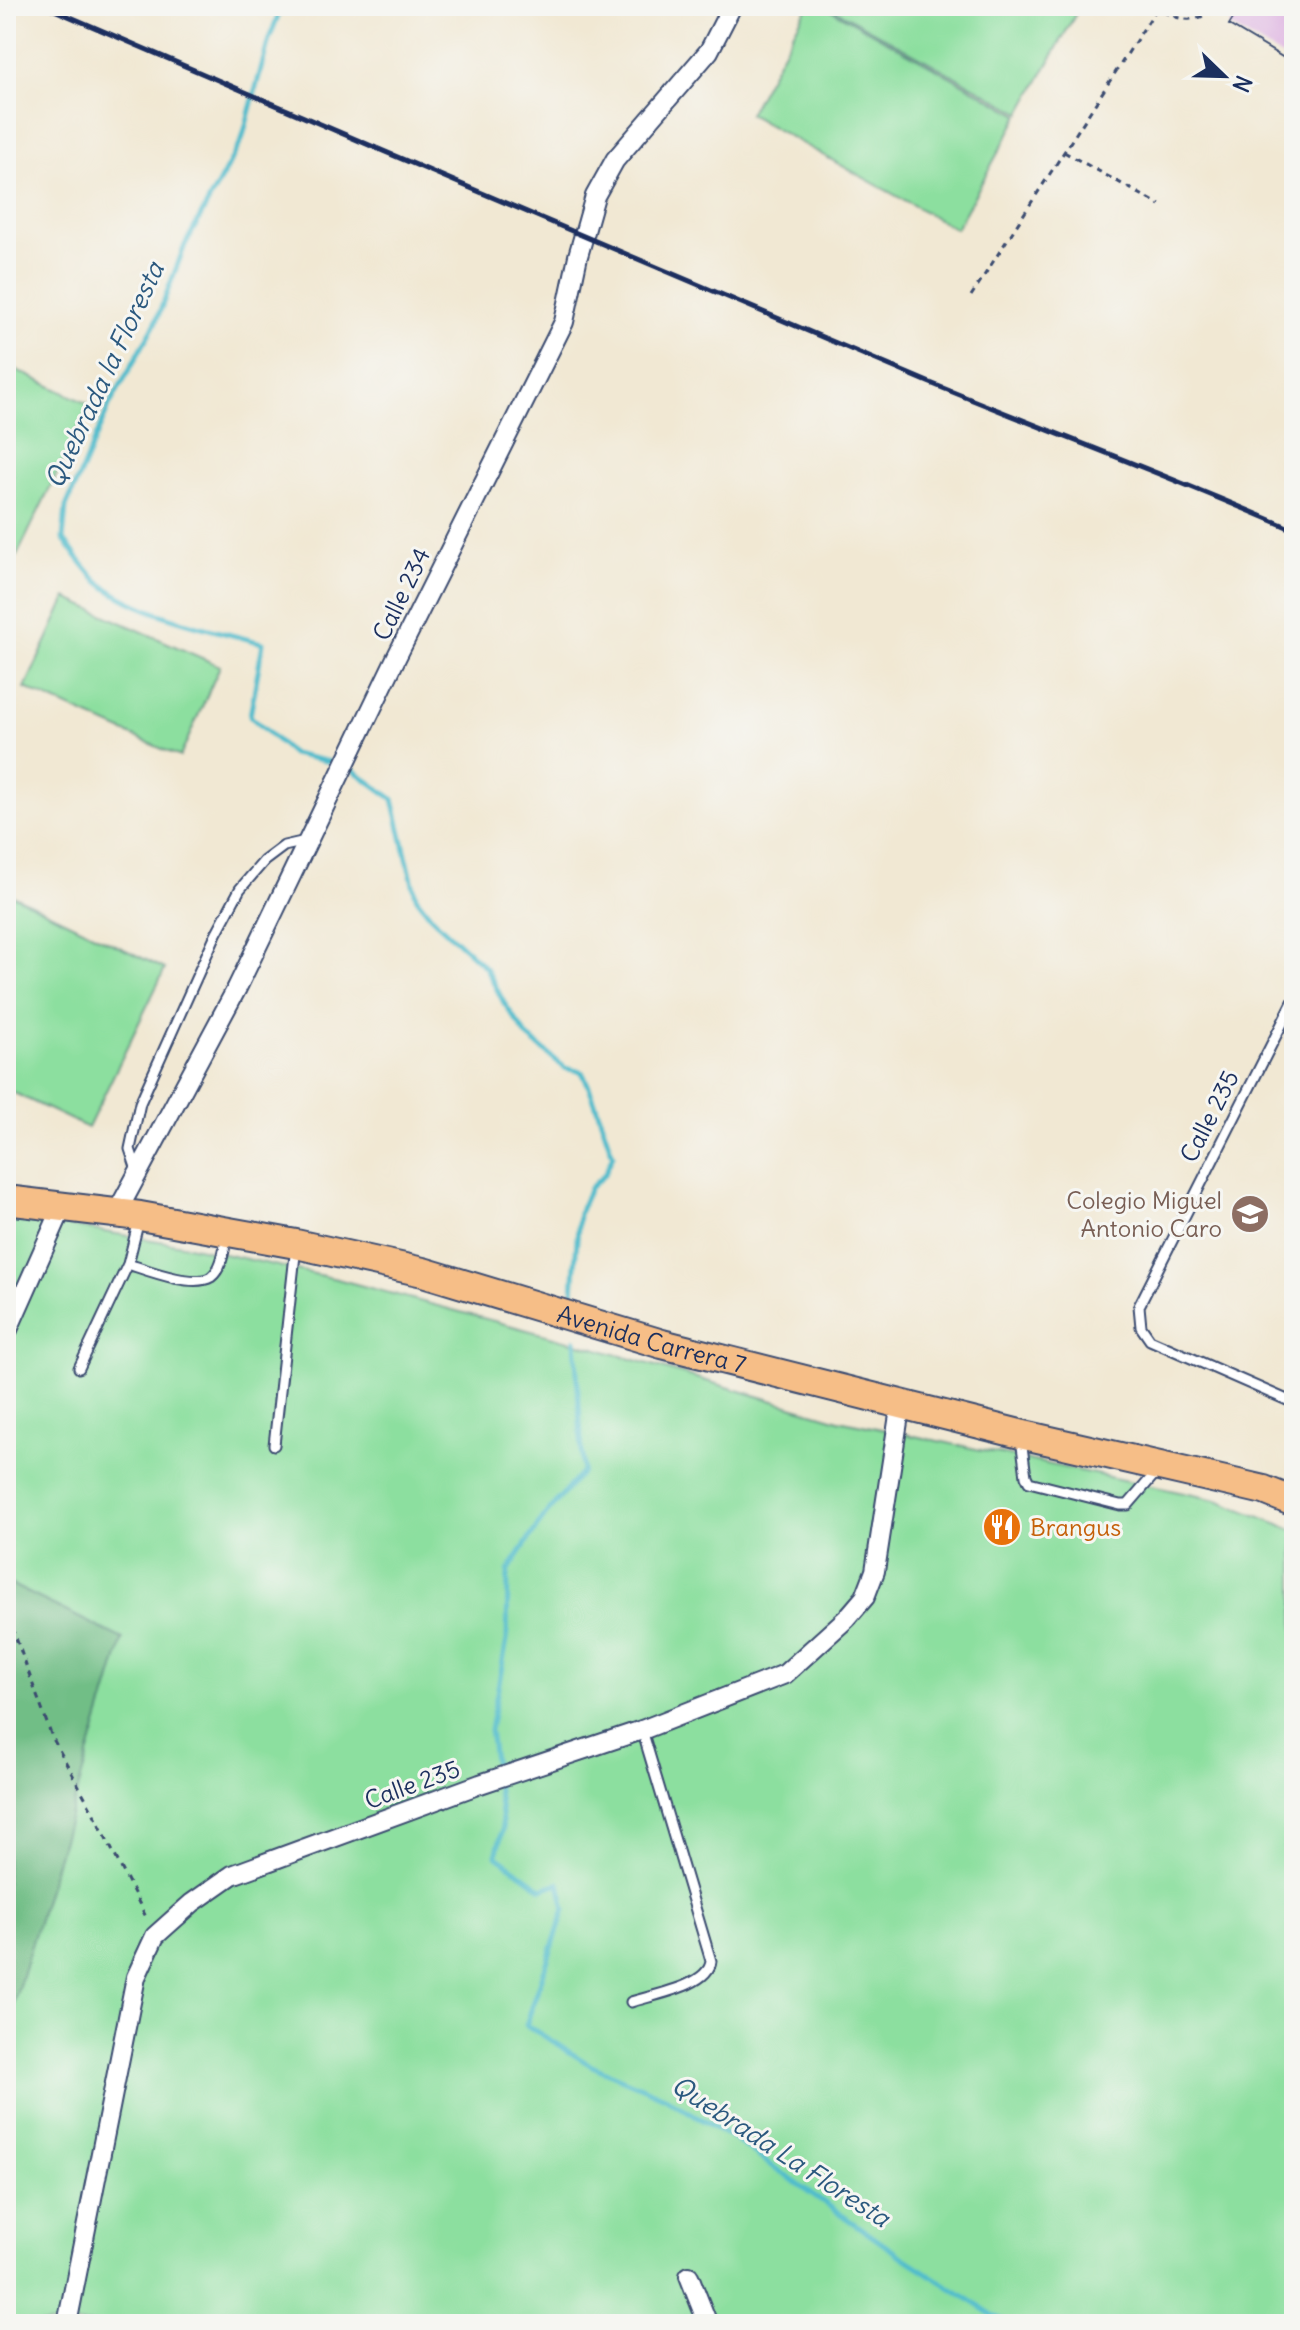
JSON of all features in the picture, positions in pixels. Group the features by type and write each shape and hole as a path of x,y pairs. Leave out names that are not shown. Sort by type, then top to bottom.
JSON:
{"main road":[{"name":"Avenida Carrera 7","path":"6,1200 228,1231 423,1272 662,1344 1020,1434 1264,1490 1294,1502"}],"street":[{"name":"Calle 234","path":"128,1215 138,1173 237,988 397,656 564,322 595,196 615,160 709,51 732,6"},
{"path":"6,1334 62,1208"},
{"name":"Calle 235","path":"67,2324 136,1977 155,1936 192,1903 232,1875 480,1784 642,1730 785,1674 847,1618 865,1597 875,1571 901,1402"},
{"path":"689,2276 708,2324"}],"lane":[{"path":"138,1173 130,1149 140,1103 216,934 240,889 264,861 284,846 309,840"},
{"name":"Calle 235","path":"1294,1000 1139,1306 1141,1327 1150,1340 1294,1403"},
{"path":"79,1368 128,1264 128,1215"},
{"path":"128,1264 172,1278 201,1280 212,1276 221,1263 228,1231"},
{"path":"274,1445 296,1244"},
{"path":"1020,1434 1029,1482 1120,1505 1128,1505 1135,1499 1161,1466"},
{"path":"631,2002 700,1980 711,1968 642,1730"}],"path":[{"path":"971,296 1154,7 1175,18 1202,19 1220,6"},
{"path":"1064,152 1160,205"},
{"path":"8,1616 52,1737 155,1936"}],"green space":[{"path":"808,6 824,6 1019,115 956,229 749,114"},
{"path":"828,6 1080,6 1021,113"},
{"path":"6,365 90,405 14,562 6,558"},
{"path":"66,598 220,666 180,757 25,688"},
{"path":"6,892 165,969 88,1128 6,1089"},
{"path":"6,1221 39,1221 188,1246 337,1279 591,1347 839,1420 1217,1500 1294,1530 1294,2324 6,2324"},
{"path":"6,1582 123,1639 6,2029"}],"building":[{"path":"1241,6 1294,6 1294,64 1229,25"}],"waterway":[{"name":"Quebrada la Floresta","path":"282,6 269,39 242,140 185,245 155,324 110,404 66,507 63,539 100,583 135,604 177,620 263,643 250,716 292,754 340,764"},
{"name":"Quebrada la Floresta","path":"349,767 393,799 416,897 433,919 486,968 504,1003 527,1036 565,1068 582,1072 587,1082 613,1155 604,1175 590,1188 579,1213 573,1292"},
{"name":"Quebrada La Floresta","path":"575,1340 583,1471 545,1515 508,1571 507,1640 490,1730 503,1829 496,1855 542,1889 559,1883 565,1909 526,2025 592,2066 665,2097 732,2138 889,2248 1007,2324"}],"railway":[{"path":"45,6 817,336 1294,530"}],"place":[{"name":"Colegio Miguel Antonio Caro","path":"1250,1214"},
{"name":"Brangus","path":"1002,1527"}]}
